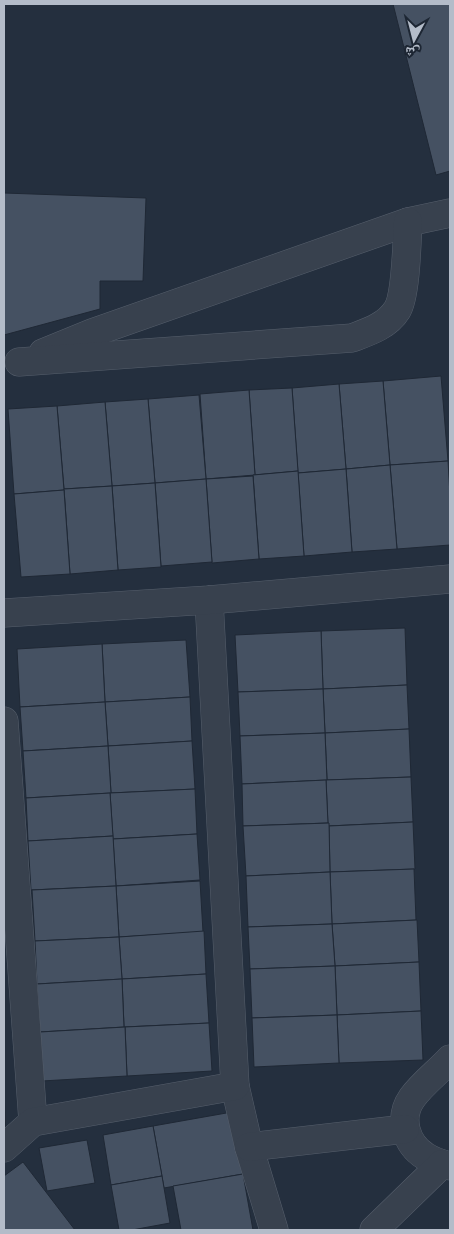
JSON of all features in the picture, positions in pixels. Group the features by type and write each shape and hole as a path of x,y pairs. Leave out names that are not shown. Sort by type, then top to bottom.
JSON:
{"street":[{"path":"11,363 408,222 450,213"},
{"path":"11,363 352,338 379,328 398,310 404,282 408,222"},
{"path":"4,614 209,600 450,579"},
{"path":"209,600 235,1086 248,1146 274,1230"},
{"path":"4,721 33,1122"},
{"path":"374,1230 446,1165 425,1157 412,1145 404,1129 404,1115 411,1099 450,1059"},
{"path":"4,1148 33,1122 235,1086"},
{"path":"248,1146 404,1129"}],"building":[{"path":"393,4 450,4 450,171 436,175"},
{"path":"4,193 146,198 143,281 100,281 100,309 4,335"},
{"path":"441,376 448,461 390,465 383,381"},
{"path":"383,381 390,465 346,469 339,384"},
{"path":"339,384 346,469 298,473 292,388"},
{"path":"292,388 298,471 255,475 249,390"},
{"path":"249,390 255,475 206,479 200,394"},
{"path":"199,395 206,479 155,483 148,399"},
{"path":"148,399 155,483 112,486 105,402"},
{"path":"105,402 112,486 64,489 57,406"},
{"path":"57,406 64,490 14,494 8,409"},
{"path":"448,461 450,545 397,549 390,465"},
{"path":"390,465 397,549 352,552 346,469"},
{"path":"346,469 352,552 304,556 298,473"},
{"path":"298,471 304,556 259,559 253,475"},
{"path":"253,476 259,559 212,563 206,479"},
{"path":"206,479 212,562 161,566 155,483"},
{"path":"155,483 161,567 118,570 112,486"},
{"path":"112,486 118,570 70,574 64,489"},
{"path":"64,490 70,574 21,577 14,494"},
{"path":"405,628 407,685 323,689 321,631"},
{"path":"321,631 323,689 238,692 235,635"},
{"path":"186,640 190,697 105,702 102,644"},
{"path":"102,644 105,702 20,707 17,649"},
{"path":"407,685 409,729 325,733 323,689"},
{"path":"323,689 325,733 240,736 238,692"},
{"path":"190,697 192,741 108,746 105,702"},
{"path":"105,702 108,746 23,751 20,707"},
{"path":"409,729 411,777 327,780 325,733"},
{"path":"325,733 327,780 242,784 240,736"},
{"path":"192,741 195,789 111,793 108,746"},
{"path":"108,746 111,793 26,798 23,751"},
{"path":"411,777 413,822 328,826 326,780"},
{"path":"326,780 328,823 243,826 242,784"},
{"path":"195,789 197,834 113,839 110,793"},
{"path":"110,793 113,836 28,841 26,798"},
{"path":"413,822 415,869 330,872 329,826"},
{"path":"329,823 330,872 246,876 243,826"},
{"path":"197,834 200,880 116,886 113,839"},
{"path":"113,836 116,886 31,890 28,841"},
{"path":"414,869 416,920 332,924 330,872"},
{"path":"330,872 332,924 248,927 246,876"},
{"path":"200,881 203,932 119,937 116,886"},
{"path":"116,886 119,937 35,941 32,890"},
{"path":"417,920 419,962 335,966 332,924"},
{"path":"332,924 335,966 250,969 248,927"},
{"path":"204,931 206,974 122,979 119,937"},
{"path":"119,937 122,979 37,984 35,941"},
{"path":"419,962 421,1011 337,1015 335,966"},
{"path":"335,966 337,1015 252,1018 250,969"},
{"path":"206,974 209,1023 124,1027 122,979"},
{"path":"122,979 124,1027 40,1032 37,984"},
{"path":"421,1011 423,1060 339,1063 337,1015"},
{"path":"337,1015 339,1063 254,1067 252,1018"},
{"path":"209,1023 212,1071 127,1076 125,1027"},
{"path":"125,1027 127,1076 42,1081 40,1032"},
{"path":"4,1092 6,1135 4,1135"},
{"path":"232,1112 243,1174 164,1188 153,1126"},
{"path":"153,1126 162,1176 111,1185 103,1135"},
{"path":"87,1140 95,1183 47,1191 39,1148"},
{"path":"23,1162 75,1230 4,1230 4,1176"},
{"path":"243,1174 253,1230 181,1230 173,1186"},
{"path":"162,1176 170,1223 132,1230 119,1230 111,1185"}]}
